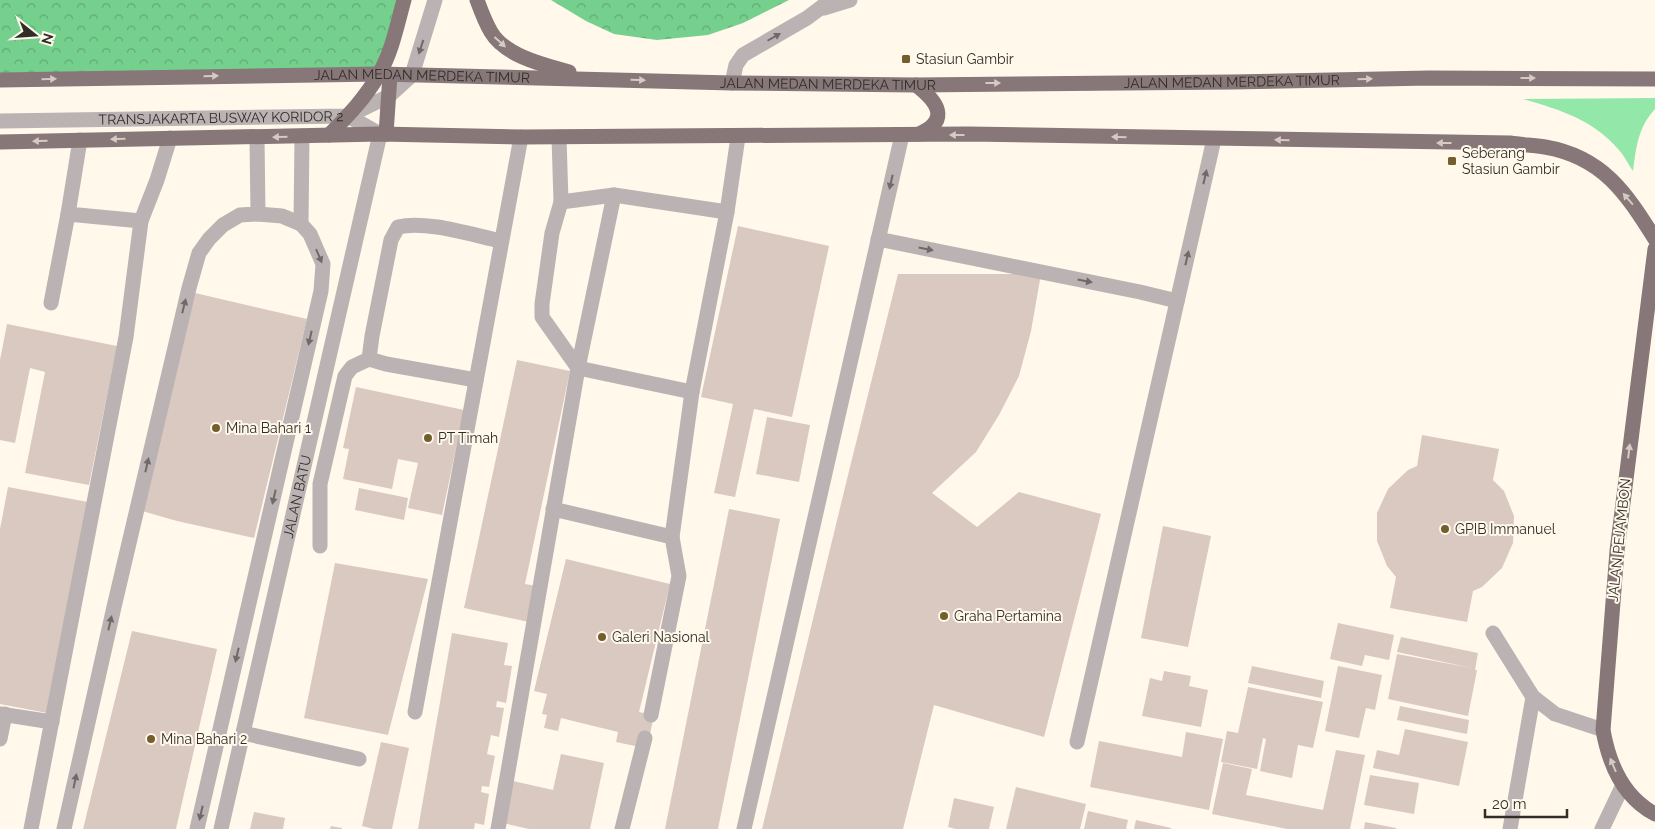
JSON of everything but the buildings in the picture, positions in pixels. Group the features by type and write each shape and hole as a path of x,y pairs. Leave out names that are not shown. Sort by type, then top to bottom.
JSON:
{"main road":[{"path":"383,134 389,96 385,75 391,43 404,0"},
{"path":"477,0 491,33 502,44 528,60 589,78"},
{"path":"329,135 385,75"},
{"name":"JALAN MEDAN MERDEKA TIMUR","path":"0,80 412,75 732,83 916,85 1429,78 1655,79"},
{"path":"916,85 931,97 938,111 936,122 929,129 918,135"},
{"path":"0,142 383,134 521,137 918,135 1510,144 1547,147 1578,157 1604,172 1632,204 1655,239"},
{"name":"JALAN PEJAMBON","path":"1655,249 1617,551 1603,730 1607,751 1614,770 1623,785 1647,810 1655,814"}],"street":[{"path":"412,75 435,0"},
{"path":"732,83 736,65 743,55 831,0"},
{"path":"815,11 850,0"},
{"name":"TRANSJAKARTA BUSWAY KORIDOR 2","path":"0,121 348,116 389,96 412,75"},
{"path":"348,116 383,134"},
{"name":"JALAN BATU","path":"221,829 383,134"},
{"path":"744,829 902,135"},
{"path":"301,224 302,136"},
{"path":"257,137 258,214"},
{"path":"415,712 521,137"},
{"path":"558,137 561,202 552,233 542,304 542,317 578,368 692,392"},
{"path":"651,715 679,576 672,537 692,392 728,212 738,137"},
{"path":"30,829 126,337 141,221 157,180 170,138"},
{"path":"1077,742 1214,139"},
{"path":"51,303 80,140"},
{"path":"561,202 614,196 728,212"},
{"path":"498,829 578,368 614,196"},
{"path":"68,214 141,221"},
{"path":"64,829 177,336 199,253 209,239 223,225 240,215 282,216 301,224 310,234 323,264 321,291 197,829"},
{"path":"369,360 391,240 398,226 424,224 502,241"},
{"path":"878,239 1177,301"},
{"path":"320,546 320,484 344,376 352,367 369,360 476,380"},
{"path":"553,509 672,537"},
{"path":"1493,632 1533,697 1555,714 1603,730"},
{"path":"1510,829 1533,697"},
{"path":"0,739 2,714 52,722"},
{"path":"243,733 359,759"},
{"path":"622,829 645,738"},
{"path":"1602,829 1623,785"}],"green space":[{"path":"0,0 404,0 379,74 0,80"},
{"path":"551,0 789,0 743,23 708,35 657,40 614,34 586,21"},
{"path":"1655,98 1655,109 1641,130 1633,171 1620,151 1597,130 1575,117 1523,99"}],"place":[{"name":"Stasiun Gambir","path":"906,59"},
{"name":"Seberang Stasiun Gambir","path":"1452,161"},
{"name":"Mina Bahari 1","path":"216,428"},
{"name":"PT Timah","path":"428,438"},
{"name":"GPIB Immanuel","path":"1445,529"},
{"name":"Graha Pertamina","path":"944,616"},
{"name":"Galeri Nasional","path":"602,637"},
{"name":"Mina Bahari 2","path":"151,739"}]}
